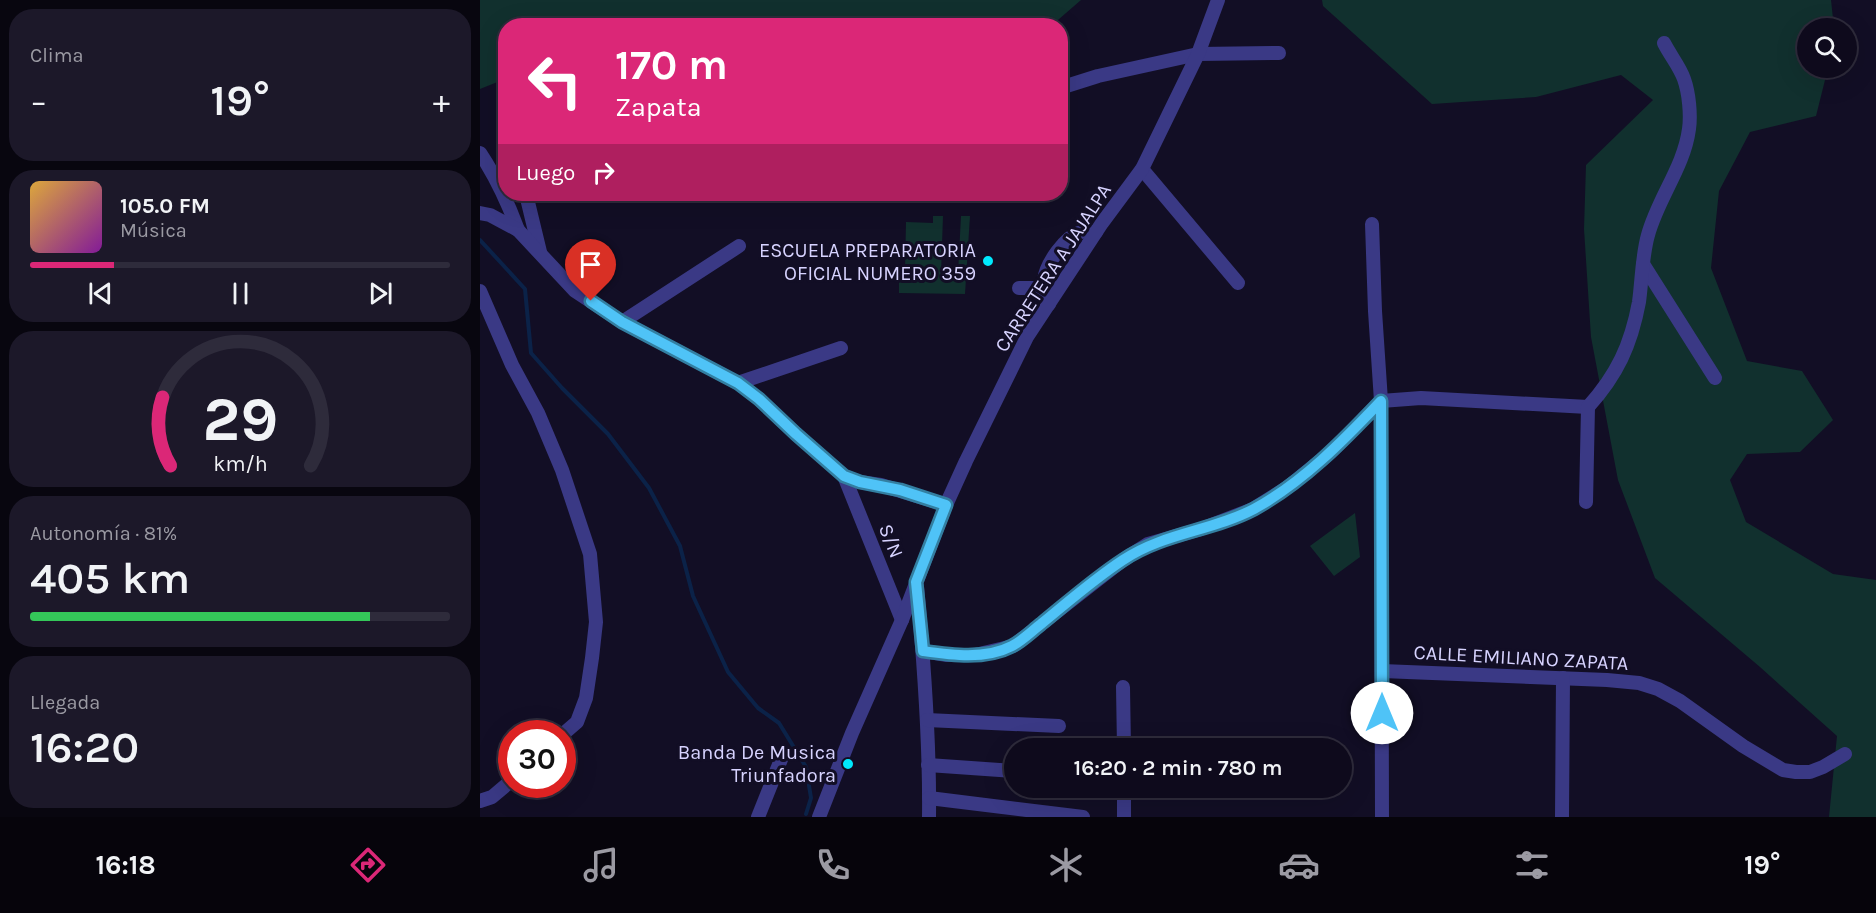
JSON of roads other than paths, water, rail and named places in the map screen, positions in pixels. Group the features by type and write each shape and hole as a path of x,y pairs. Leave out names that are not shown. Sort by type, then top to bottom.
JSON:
{"street":[{"name":"CARRETERA A JAJALPA","path":"929,817 927,720 916,582 946,505 1027,337 1049,304 1089,232 1142,169 1196,57 1218,0"},
{"path":"1586,502 1588,407 1605,388 1623,359 1632,334 1648,236 1658,208 1681,161 1689,128 1684,79 1664,44"},
{"path":"1068,85 1098,76 1196,57 1279,53"},
{"path":"480,153 498,183"},
{"path":"1142,169 1238,283"},
{"path":"507,201 518,230"},
{"path":"528,201 540,254"},
{"path":"480,213 490,215 518,230 575,291 622,322 738,383 759,399 844,476 946,505"},
{"path":"1372,224 1374,311 1381,401 1382,817"},
{"path":"1062,232 1089,232"},
{"path":"1019,288 1040,288 1049,264 1057,252 1070,238 1089,232"},
{"path":"622,322 739,246"},
{"path":"1643,264 1715,378"},
{"path":"1044,281 1044,290 1049,304"},
{"path":"480,291 512,365 538,413 562,470 590,554 596,622 586,698 576,723"},
{"path":"738,383 841,348"},
{"path":"923,651 947,655 975,655 1013,646 1095,581 1140,549 1253,509 1288,486 1331,452 1381,401 1421,398 1588,407"},
{"name":"S/N","path":"844,476 902,620"},
{"path":"819,817 916,582"},
{"name":"CALLE EMILIANO ZAPATA","path":"1382,671 1639,683 1658,689 1680,701 1743,746 1783,770 1810,772 1824,767 1845,754"},
{"path":"1562,817 1563,678"},
{"path":"1123,687 1124,738"},
{"path":"927,720 1059,726"},
{"path":"758,817 782,757"},
{"path":"928,765 1004,770"},
{"path":"480,801 492,797 498,792"},
{"path":"929,798 1083,817"},
{"path":"1124,798 1124,817"}],"waterway":[{"path":"480,240 525,289 531,353 608,434 649,488 680,546 693,596 728,672 758,708 779,723 806,767 811,798 806,814"}],"place":[{"name":"ESCUELA PREPARATORIA OFICIAL NUMERO 359","path":"988,261"},
{"name":"Banda De Musica Triunfadora","path":"848,764"}]}
